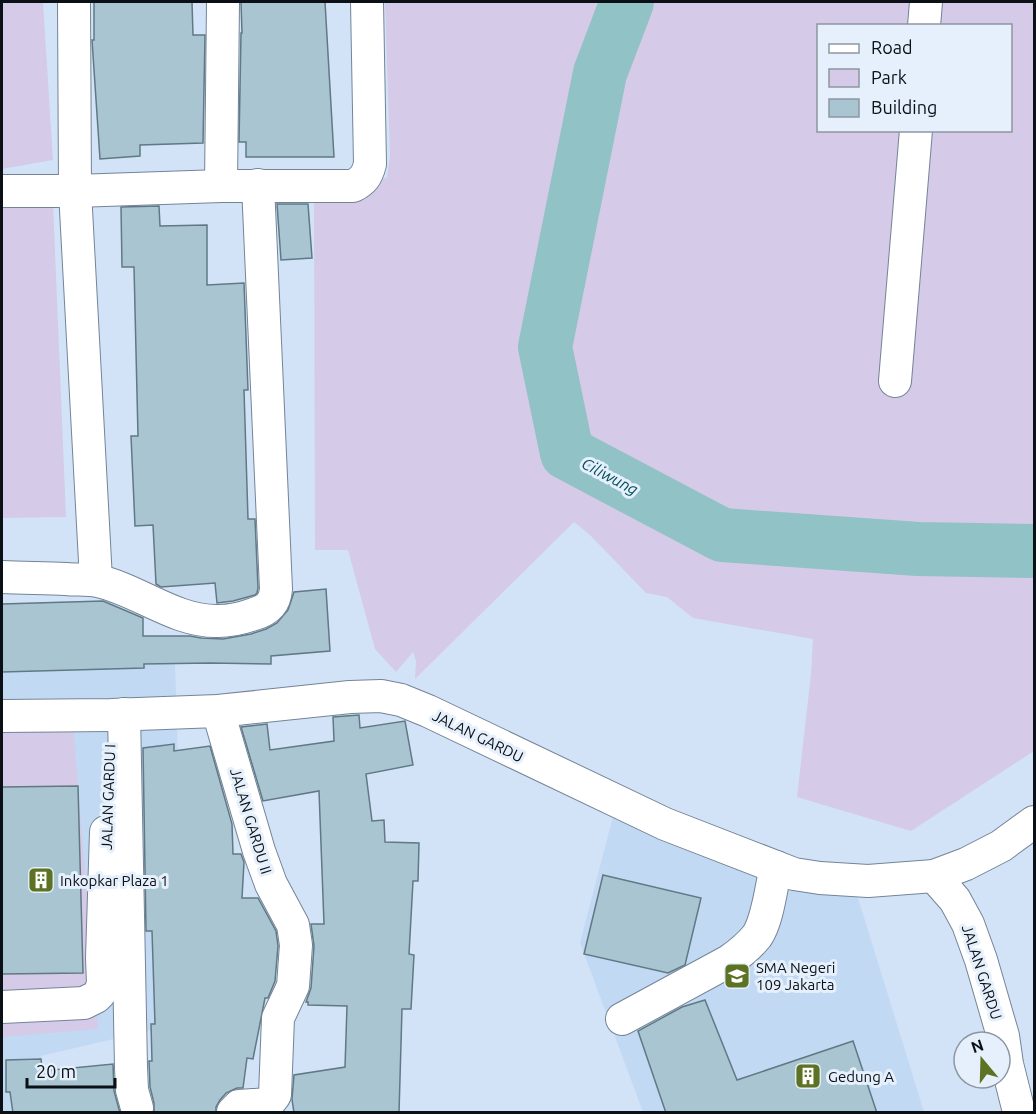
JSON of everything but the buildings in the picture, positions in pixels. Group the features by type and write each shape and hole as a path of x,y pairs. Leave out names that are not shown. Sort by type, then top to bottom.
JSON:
{"street":[{"path":"74,2 75,191 96,580"},
{"path":"221,186 223,2"},
{"path":"2,191 258,185 353,186 368,174 370,164 367,2"},
{"path":"924,24 927,2"},
{"path":"895,381 916,132"},
{"path":"2,577 96,580 133,592 173,612 196,619 218,621 248,616 266,610 274,599 276,589 258,185"},
{"name":"JALAN GARDU","path":"2,716 218,711 350,697 381,696 401,700 428,711 665,825 794,874 820,878 868,881 934,876 966,864 1001,846 1035,822"},
{"name":"JALAN GARDU II","path":"218,711 259,851 271,884 293,925 296,945 293,986 278,1018 274,1095 268,1104 240,1106 233,1113"},
{"path":"117,714 132,1090 137,1108"},
{"name":"JALAN GARDU I","path":"2,1007 84,1003 96,998 100,993 103,983 102,958 117,714"},
{"path":"622,1019 744,951 764,922 776,867"},
{"name":"JALAN GARDU","path":"934,876 955,900 968,924 981,960 1003,1036 1018,1113"}],"shaded area":[{"path":"175,664 186,1022 41,1056 54,1112 2,1112 2,670"},
{"name":"SMA Negeri 109 Jakarta","path":"617,801 851,875 924,1112 643,1112 580,943"}],"green space":[{"path":"2,2 43,2 53,160 2,169"},
{"path":"385,2 1034,2 1034,751 911,831 797,797 813,639 693,618 667,597 646,593 591,536 574,522 415,679 416,661 413,652 396,672 375,649 348,550 315,550 314,190 387,178 390,156"},
{"path":"53,203 66,517 2,518 2,205"},
{"path":"73,726 98,1029 2,1037 2,732"}],"waterway":[{"name":"Ciliwung","path":"627,2 600,73 545,347 567,453 722,535 918,549 1034,551"}],"place":[{"name":"Inkopkar Plaza 1","path":"41,880"},
{"name":"SMA Negeri 109 Jakarta","path":"737,976"},
{"name":"Gedung A","path":"808,1076"}]}
